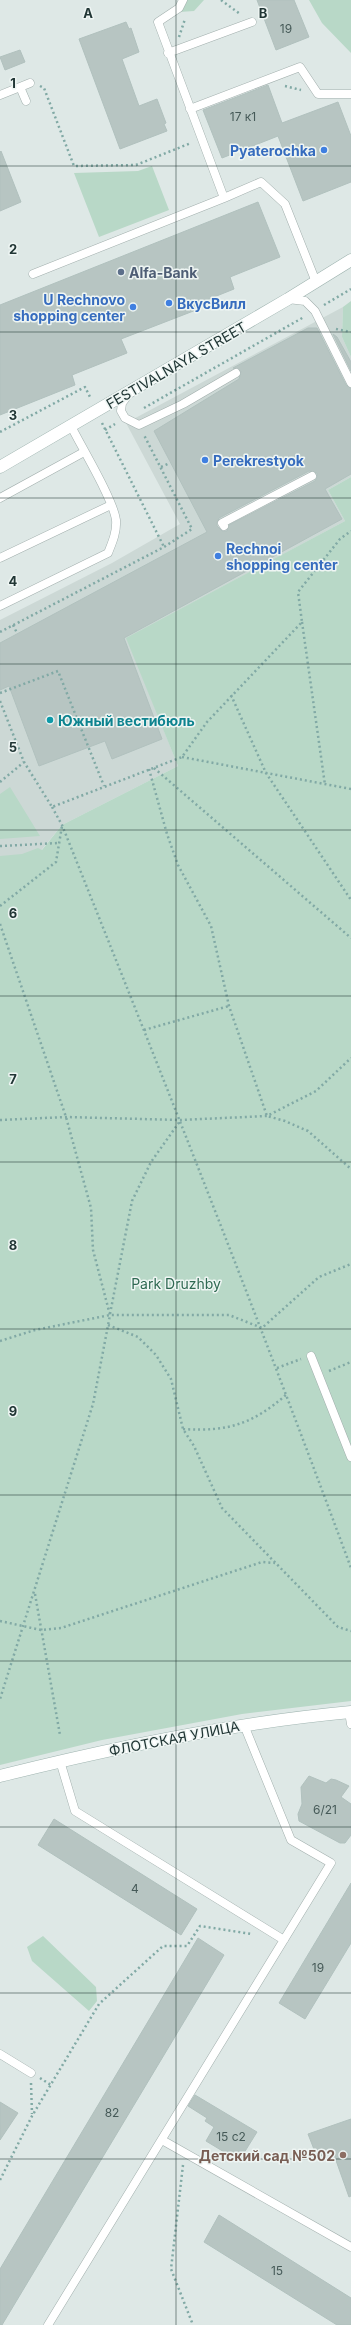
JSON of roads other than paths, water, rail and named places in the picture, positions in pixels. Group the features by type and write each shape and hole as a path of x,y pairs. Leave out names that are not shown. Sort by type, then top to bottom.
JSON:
{"street":[{"name":"FESTIVALNAYA STREET","path":"0,467 288,299 351,260"},
{"name":"ФЛОТСКАЯ УЛИЦА","path":"0,1776 156,1740 244,1725 350,1716"}],"lane":[{"path":"183,0 179,8 158,22 168,53 224,198"},
{"path":"168,53 252,22"},
{"path":"190,109 300,66 318,94 351,94"},
{"path":"0,95 30,83"},
{"path":"20,87 26,101"},
{"path":"33,274 261,182 285,204 316,282"},
{"path":"288,299 305,301 315,311 320,324 351,383"},
{"path":"130,392 122,403 121,411 125,418 139,425 193,398 236,373"},
{"path":"0,606 108,553 115,535 116,520 71,426"},
{"path":"0,498 84,452"},
{"path":"224,526 222,523 312,476"},
{"path":"0,558 110,505"},
{"path":"311,1356 351,1457"},
{"path":"48,2325 331,1863 291,1840 244,1725"},
{"path":"60,1761 75,1811 284,1940"},
{"path":"0,2054 31,2073"},
{"path":"162,2140 351,2247"}],"place":[{"name":"Pyaterochka","path":"324,150"},
{"name":"Alfa-Bank","path":"121,272"},
{"name":"ВкусВилл","path":"169,303"},
{"name":"U Rechnovo shopping center","path":"133,307"},
{"name":"Perekrestyok","path":"205,460"},
{"name":"Rechnoi shopping center","path":"218,556"},
{"name":"Южный вестибюль","path":"50,720"},
{"name":"Детский сад №502","path":"343,2155"}],"park label":[{"name":"Park Druzhby","path":"176,1283"}]}
